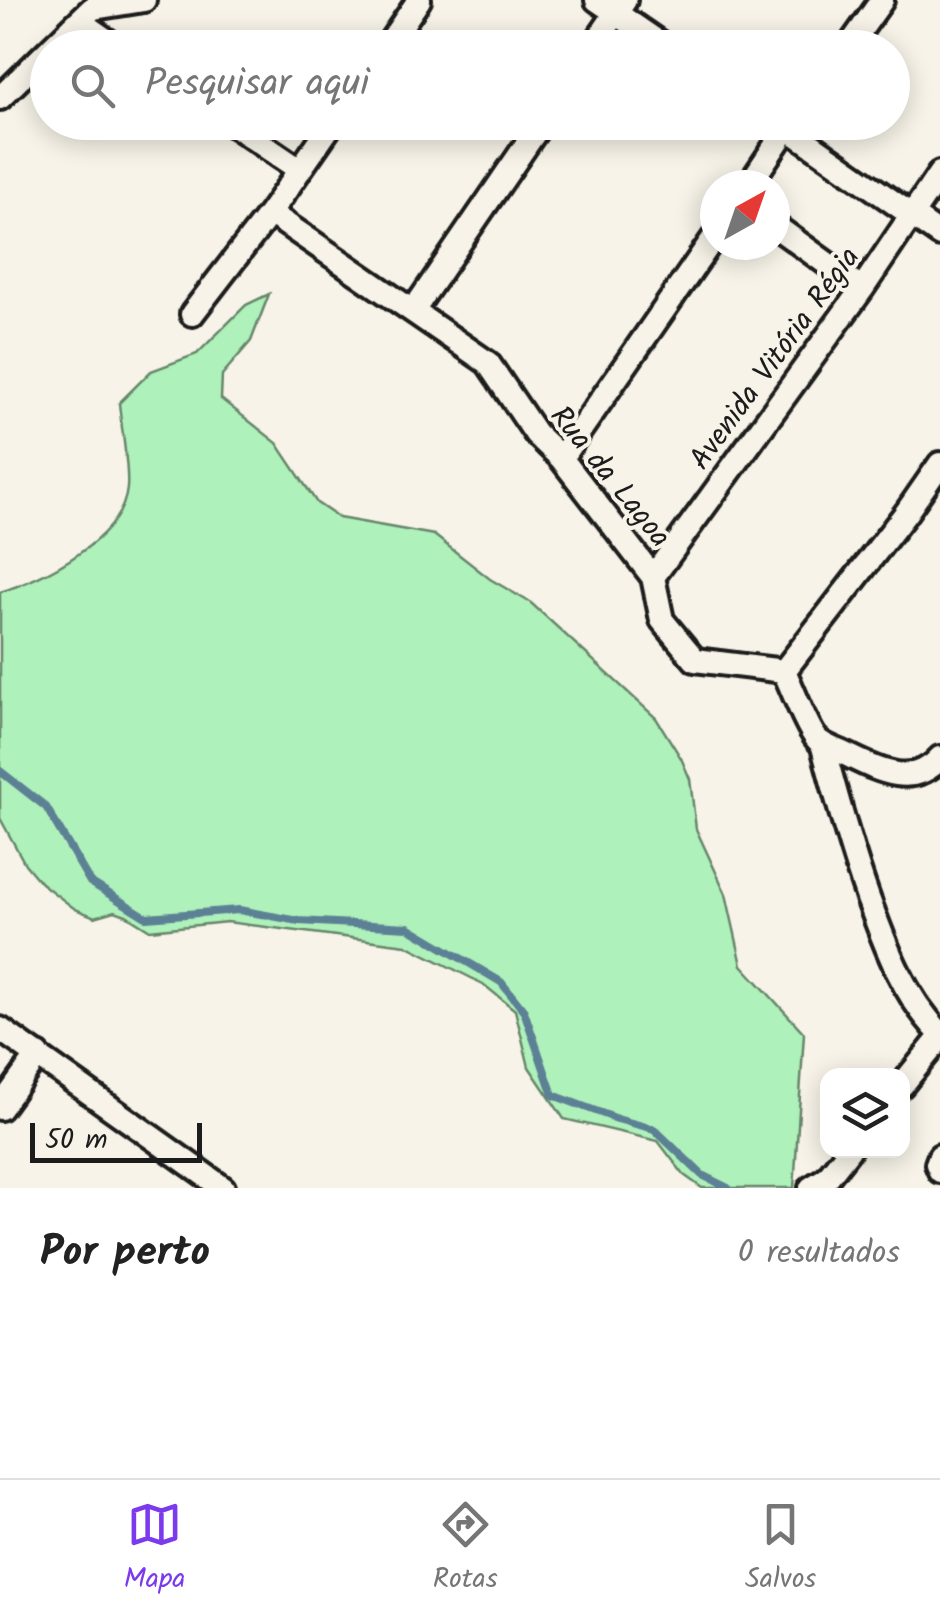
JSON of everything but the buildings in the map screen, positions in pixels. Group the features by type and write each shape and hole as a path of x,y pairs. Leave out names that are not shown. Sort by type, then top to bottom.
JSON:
{"street":[{"path":"70,30 91,10 144,0"},
{"path":"398,30 419,0"},
{"path":"861,30 882,0"},
{"path":"600,30 612,4 644,30"},
{"path":"0,98 30,69"},
{"path":"256,140 300,170"},
{"path":"192,314 321,140"},
{"path":"413,311 530,140"},
{"path":"759,170 777,140"},
{"path":"808,140 940,235"},
{"name":"Avenida Vitória Régia","path":"653,577 862,289 940,173"},
{"name":"Rua da Lagoa","path":"270,213 488,363 536,434 562,458 653,577 662,620 696,660 784,671"},
{"path":"790,237 862,289"},
{"path":"562,458 700,258"},
{"path":"936,763 916,774 898,775 873,768 816,740 784,671 940,464"},
{"path":"822,743 846,834 882,937 903,984 940,1036 910,1074"},
{"path":"0,1029 223,1188"},
{"path":"0,1108 38,1055"},
{"path":"940,1156 940,1171"},
{"path":"819,1183 842,1158"}],"green space":[{"path":"269,294 251,341 222,375 221,399 277,443 317,503 339,518 434,535 490,579 531,603 656,718 681,758 690,779 696,829 726,894 742,965 804,1033 794,1188 702,1188 684,1175 658,1141 564,1119 529,1067 515,1010 483,984 406,945 227,922 150,930 115,911 95,917 75,909 41,883 25,864 0,818 0,592 58,567 112,524 127,488 119,403 151,371 197,354 246,305"}],"waterway":[{"path":"0,771 46,807 90,882 146,917 239,910 299,921 408,927 501,982 524,1011 553,1095 654,1129 702,1175 728,1188"}]}
